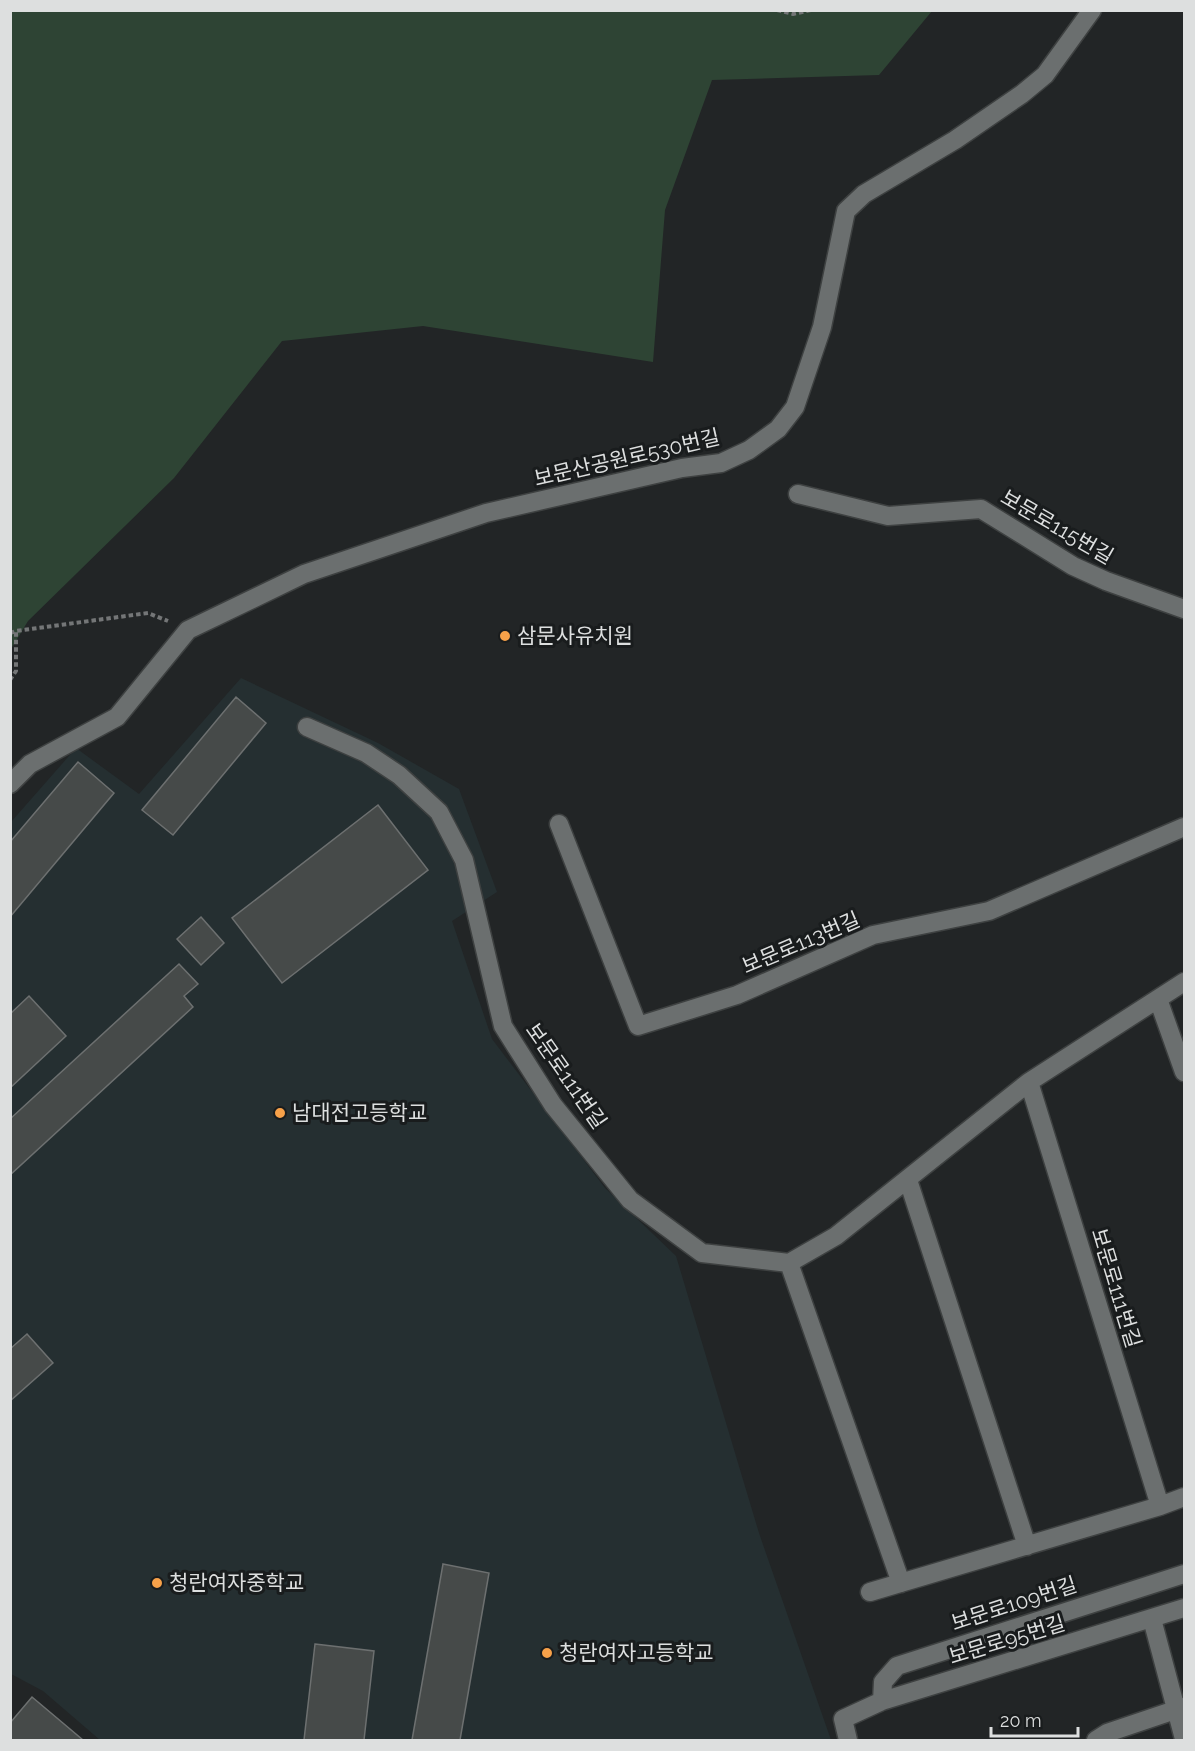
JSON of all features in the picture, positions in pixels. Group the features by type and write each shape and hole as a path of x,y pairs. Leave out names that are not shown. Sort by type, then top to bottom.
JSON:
{"street":[{"name":"보문산공원로530번길","path":"10,784 30,764 117,717 188,630 304,573 486,513 682,468 721,464 749,450 778,429 795,407 822,327 846,211 864,194 955,140 1022,94 1045,75 1092,10"},
{"name":"보문로115번길","path":"798,494 888,516 981,509 1073,566 1106,581 1185,609"},
{"name":"보문로111번길","path":"307,727 366,753 399,775 439,812 464,860 503,1026 553,1105 630,1200 702,1253 789,1263"},
{"name":"보문로113번길","path":"559,824 638,1026 737,995 873,935 989,911 1185,827"},
{"path":"901,1583 789,1263 836,1236 1029,1083 1185,982"},
{"path":"1158,999 1185,1072"},
{"name":"보문로111번길","path":"1029,1083 1160,1506"},
{"path":"908,1180 1027,1546"},
{"path":"870,1592 1185,1497"},
{"name":"보문로109번길","path":"882,1701 883,1682 897,1666 1185,1574"},
{"name":"보문로95번길","path":"848,1740 843,1719 882,1701 1185,1608"},
{"path":"1152,1619 1181,1709 1185,1739"},
{"path":"1096,1740 1107,1733 1181,1709"}],"path":[{"path":"777,10 794,14 811,10"},
{"path":"10,633 148,613 188,630"},
{"path":"10,628 16,631"},
{"path":"10,681 16,671 16,631"}],"shaded area":[{"name":"남대전고등학교","path":"241,678 378,743 459,789 497,892 452,921 492,1039 605,1188 676,1256 759,1533 831,1740 100,1740 43,1691 11,1674 11,822 76,748 139,794"}],"green space":[{"path":"11,10 932,11 879,75 712,80 665,210 653,362 423,326 282,341 174,478 28,621 11,649"}],"building":[{"path":"236,697 266,723 173,835 142,810"},
{"path":"78,762 114,793 10,917 10,842"},
{"path":"378,805 428,870 282,983 232,918"},
{"path":"201,917 224,943 201,965 177,939"},
{"path":"179,964 198,984 184,996 193,1007 10,1175 10,1119"},
{"path":"29,996 66,1036 10,1088 10,1014"},
{"path":"27,1334 53,1363 10,1401 10,1349"},
{"path":"443,1564 489,1573 460,1740 412,1740"},
{"path":"315,1644 374,1651 364,1740 304,1740"},
{"path":"32,1697 83,1740 10,1740 10,1723"}],"place":[{"name":"삼문사유치원","path":"505,636"},
{"name":"남대전고등학교","path":"280,1113"},
{"name":"청란여자중학교","path":"157,1583"},
{"name":"청란여자고등학교","path":"547,1653"}]}
